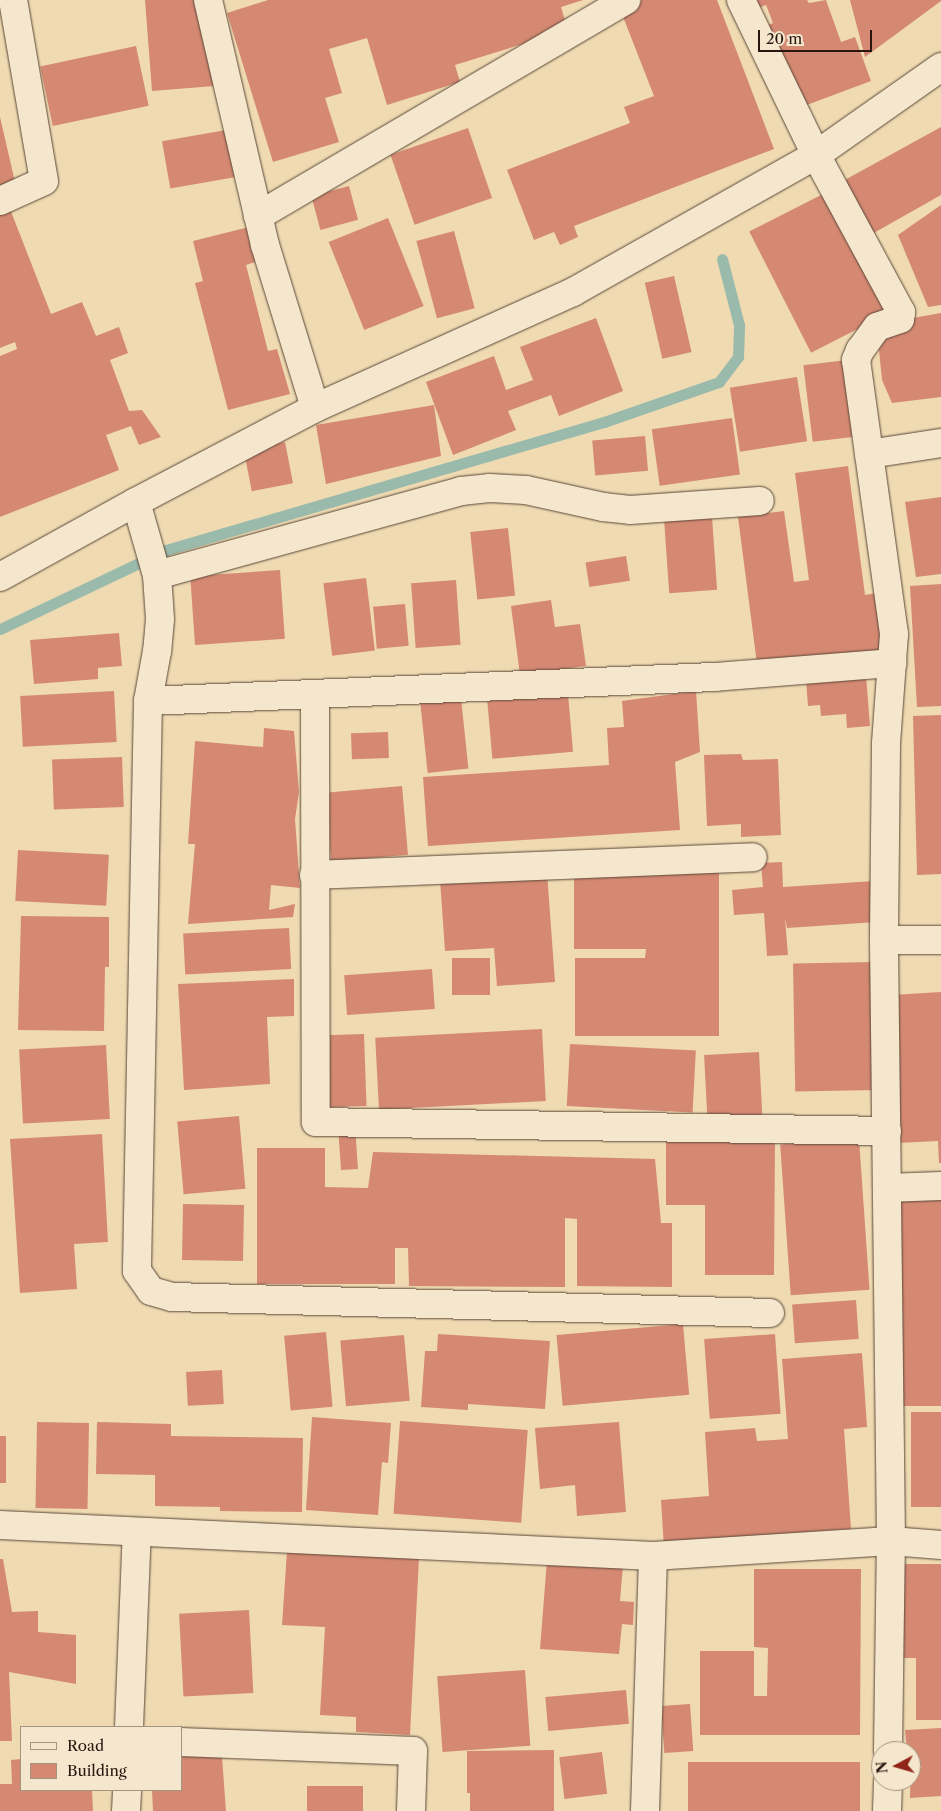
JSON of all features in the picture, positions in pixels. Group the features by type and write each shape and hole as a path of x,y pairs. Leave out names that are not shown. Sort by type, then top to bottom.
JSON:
{"street":[{"path":"0,201 44,181 13,0"},
{"path":"209,0 258,216 315,408"},
{"path":"258,216 626,0"},
{"path":"740,0 816,156 901,312 900,319 877,327 860,350 856,360 894,634 886,744 884,940 890,1541 888,1741"},
{"path":"0,577 136,502 315,408 573,292 816,156 941,67"},
{"path":"869,454 941,443"},
{"path":"158,574 410,503 461,491 489,488 526,490 603,507 630,510 760,502"},
{"path":"136,502 158,574 160,619 157,652 148,701 137,1271 151,1291 172,1296 770,1314"},
{"path":"148,701 714,677 892,663"},
{"path":"315,694 316,1122 887,1131"},
{"path":"314,875 753,857"},
{"path":"884,940 941,940"},
{"path":"887,1188 941,1186"},
{"path":"0,1525 653,1556 890,1541 941,1545"},
{"path":"129,1726 137,1532"},
{"path":"645,1811 653,1556"},
{"path":"182,1742 413,1752 411,1811"},
{"path":"126,1791 126,1811"},
{"path":"887,1811 888,1791"}],"building":[{"path":"145,0 201,0 214,86 152,91"},
{"path":"268,0 583,0 561,7 568,30 455,65 460,82 387,105 367,38 329,49 342,93 325,98 339,142 273,162 227,13"},
{"path":"642,0 717,0 774,149 574,226 578,237 560,245 554,232 534,240 507,170 630,123 624,107 654,96 620,9"},
{"path":"755,0 807,0 809,3 826,0 841,42 855,37 871,81 796,109 766,26 773,23 766,5 758,8"},
{"path":"850,0 941,0 941,1 865,57"},
{"path":"136,46 149,106 53,126 40,66"},
{"path":"0,117 15,182 0,187"},
{"path":"941,127 941,195 872,234 843,181"},
{"path":"468,128 492,198 415,225 390,155"},
{"path":"226,130 234,177 170,189 162,141"},
{"path":"349,186 358,220 320,230 311,196"},
{"path":"825,193 887,314 811,353 749,232"},
{"path":"941,205 941,305 928,307 898,235"},
{"path":"10,209 51,314 82,302 96,336 119,327 128,353 110,360 129,411 142,410 161,437 139,445 131,426 106,435 119,470 0,517 0,356 17,349 15,342 0,348 0,213"},
{"path":"388,218 424,306 364,330 329,242"},
{"path":"249,227 258,261 246,265 268,351 277,349 290,394 228,410 195,283 203,281 193,241"},
{"path":"454,231 475,308 437,318 416,241"},
{"path":"674,276 692,352 662,359 645,283"},
{"path":"941,313 941,397 892,403 882,380 878,340 913,318"},
{"path":"596,318 623,391 559,416 551,395 508,411 516,430 453,455 426,382 494,356 506,390 533,380 520,347"},
{"path":"847,360 856,436 813,442 803,365"},
{"path":"797,377 807,441 740,452 730,388"},
{"path":"434,405 441,456 326,484 316,425"},
{"path":"732,418 740,474 660,486 652,429"},
{"path":"645,436 648,471 595,475 592,441"},
{"path":"285,442 293,483 252,491 244,450"},
{"path":"848,466 865,595 877,593 886,659 757,664 738,517 784,511 794,582 809,580 795,473"},
{"path":"941,497 941,574 916,577 905,502"},
{"path":"712,517 717,590 669,593 664,520"},
{"path":"508,528 515,596 477,600 470,532"},
{"path":"626,556 630,581 589,587 586,562"},
{"path":"280,570 285,639 195,645 190,576"},
{"path":"366,578 375,650 332,656 323,583"},
{"path":"456,580 461,645 416,648 411,583"},
{"path":"941,584 941,706 917,707 910,586"},
{"path":"551,600 555,627 580,624 586,666 520,675 511,606"},
{"path":"405,604 409,646 377,649 373,607"},
{"path":"119,633 122,666 98,668 98,679 34,684 30,640"},
{"path":"866,675 870,726 847,728 846,714 821,716 820,705 808,706 806,680"},
{"path":"114,691 117,742 23,747 20,696"},
{"path":"696,691 700,752 675,762 680,830 428,846 423,777 609,765 607,728 624,727 622,701"},
{"path":"568,694 573,752 492,759 487,701"},
{"path":"461,698 468,769 428,773 420,702"},
{"path":"941,715 941,874 917,875 913,716"},
{"path":"264,728 294,731 299,792 295,819 300,888 271,885 269,910 295,904 293,917 188,924 195,844 188,844 195,741 263,747"},
{"path":"388,732 389,758 352,759 351,733"},
{"path":"741,754 743,760 778,759 781,835 741,837 741,824 707,826 704,755"},
{"path":"122,757 124,807 54,809 52,759"},
{"path":"402,786 408,855 331,861 325,793"},
{"path":"18,850 109,855 106,906 15,901"},
{"path":"782,862 783,887 874,881 877,922 787,928 785,918 788,955 767,956 764,913 734,915 732,890 763,887 761,863"},
{"path":"547,872 555,982 497,986 494,948 445,951 440,880"},
{"path":"574,873 719,873 719,1036 575,1036 575,958 645,958 646,949 574,949"},
{"path":"21,916 109,917 109,967 105,967 104,1031 18,1030"},
{"path":"289,928 291,969 185,974 183,934"},
{"path":"452,958 490,958 490,995 452,995"},
{"path":"874,962 876,1090 795,1091 793,963"},
{"path":"432,969 435,1009 347,1015 344,975"},
{"path":"294,979 294,1016 267,1017 270,1084 184,1090 178,984"},
{"path":"941,992 941,1163 939,1163 938,1141 897,1143 891,995"},
{"path":"542,1029 546,1101 379,1110 375,1038"},
{"path":"364,1034 367,1106 328,1107 325,1035"},
{"path":"570,1044 696,1051 693,1113 567,1106"},
{"path":"106,1045 110,1119 23,1123 19,1050"},
{"path":"759,1052 763,1119 708,1122 704,1055"},
{"path":"239,1116 245,1189 184,1194 177,1121"},
{"path":"355,1126 358,1169 341,1170 338,1127"},
{"path":"102,1134 108,1242 74,1244 77,1289 20,1293 10,1139"},
{"path":"859,1139 870,1290 791,1295 780,1145"},
{"path":"666,1141 775,1142 774,1275 705,1275 705,1205 666,1205"},
{"path":"257,1148 325,1148 325,1187 368,1188 373,1152 655,1159 661,1223 672,1223 672,1287 577,1286 577,1219 565,1218 565,1287 409,1286 408,1248 395,1248 395,1284 257,1284"},
{"path":"894,1197 941,1197 941,1406 894,1406"},
{"path":"183,1204 244,1205 243,1261 182,1260"},
{"path":"856,1300 859,1339 795,1343 792,1304"},
{"path":"683,1324 689,1395 563,1406 556,1335"},
{"path":"326,1332 333,1407 291,1410 284,1336"},
{"path":"438,1334 550,1341 545,1409 468,1404 468,1410 421,1407 425,1351 437,1351"},
{"path":"775,1334 781,1414 710,1419 704,1339"},
{"path":"404,1335 410,1401 346,1406 340,1341"},
{"path":"862,1353 867,1427 844,1429 851,1529 755,1536 755,1542 664,1548 661,1500 709,1496 705,1432 755,1428 757,1441 788,1439 782,1359"},
{"path":"222,1370 224,1404 188,1406 186,1372"},
{"path":"911,1412 941,1412 941,1507 911,1507"},
{"path":"312,1417 391,1423 388,1463 382,1462 378,1515 306,1510"},
{"path":"400,1421 528,1430 521,1523 394,1514"},
{"path":"37,1422 89,1423 87,1509 35,1508"},
{"path":"97,1422 171,1424 171,1436 303,1438 302,1512 220,1511 220,1507 155,1506 155,1475 96,1474"},
{"path":"619,1422 626,1512 577,1516 575,1485 540,1489 535,1428"},
{"path":"0,1436 6,1436 6,1483 0,1483"},
{"path":"287,1551 419,1558 410,1735 356,1732 356,1717 320,1715 325,1627 282,1625"},
{"path":"0,1559 3,1559 12,1612 38,1611 38,1632 76,1635 76,1684 9,1672 12,1741 0,1741"},
{"path":"547,1560 623,1565 620,1601 634,1602 633,1625 622,1624 619,1654 540,1649"},
{"path":"903,1564 941,1564 941,1720 916,1720 916,1658 902,1658"},
{"path":"754,1569 861,1569 860,1735 700,1735 700,1651 754,1651 754,1696 767,1696 768,1648 754,1647"},
{"path":"249,1610 253,1693 183,1697 179,1614"},
{"path":"525,1670 530,1746 443,1752 437,1676"},
{"path":"626,1690 629,1724 548,1731 545,1697"},
{"path":"690,1704 693,1751 664,1753 661,1706"},
{"path":"941,1728 941,1796 910,1798 910,1791 921,1791 921,1741 906,1741 905,1730"},
{"path":"554,1750 554,1811 470,1811 470,1793 467,1793 467,1751"},
{"path":"602,1752 607,1794 564,1799 559,1757"},
{"path":"182,1754 222,1757 226,1811 153,1811 152,1791 182,1791"},
{"path":"20,1759 20,1791 92,1791 93,1811 0,1811 0,1784 12,1784 11,1760"},
{"path":"688,1762 860,1762 860,1811 688,1811"},
{"path":"307,1786 363,1786 363,1811 307,1811"}],"waterway":[{"path":"0,629 166,550 604,422 719,382 738,357 739,325 722,259"}]}
